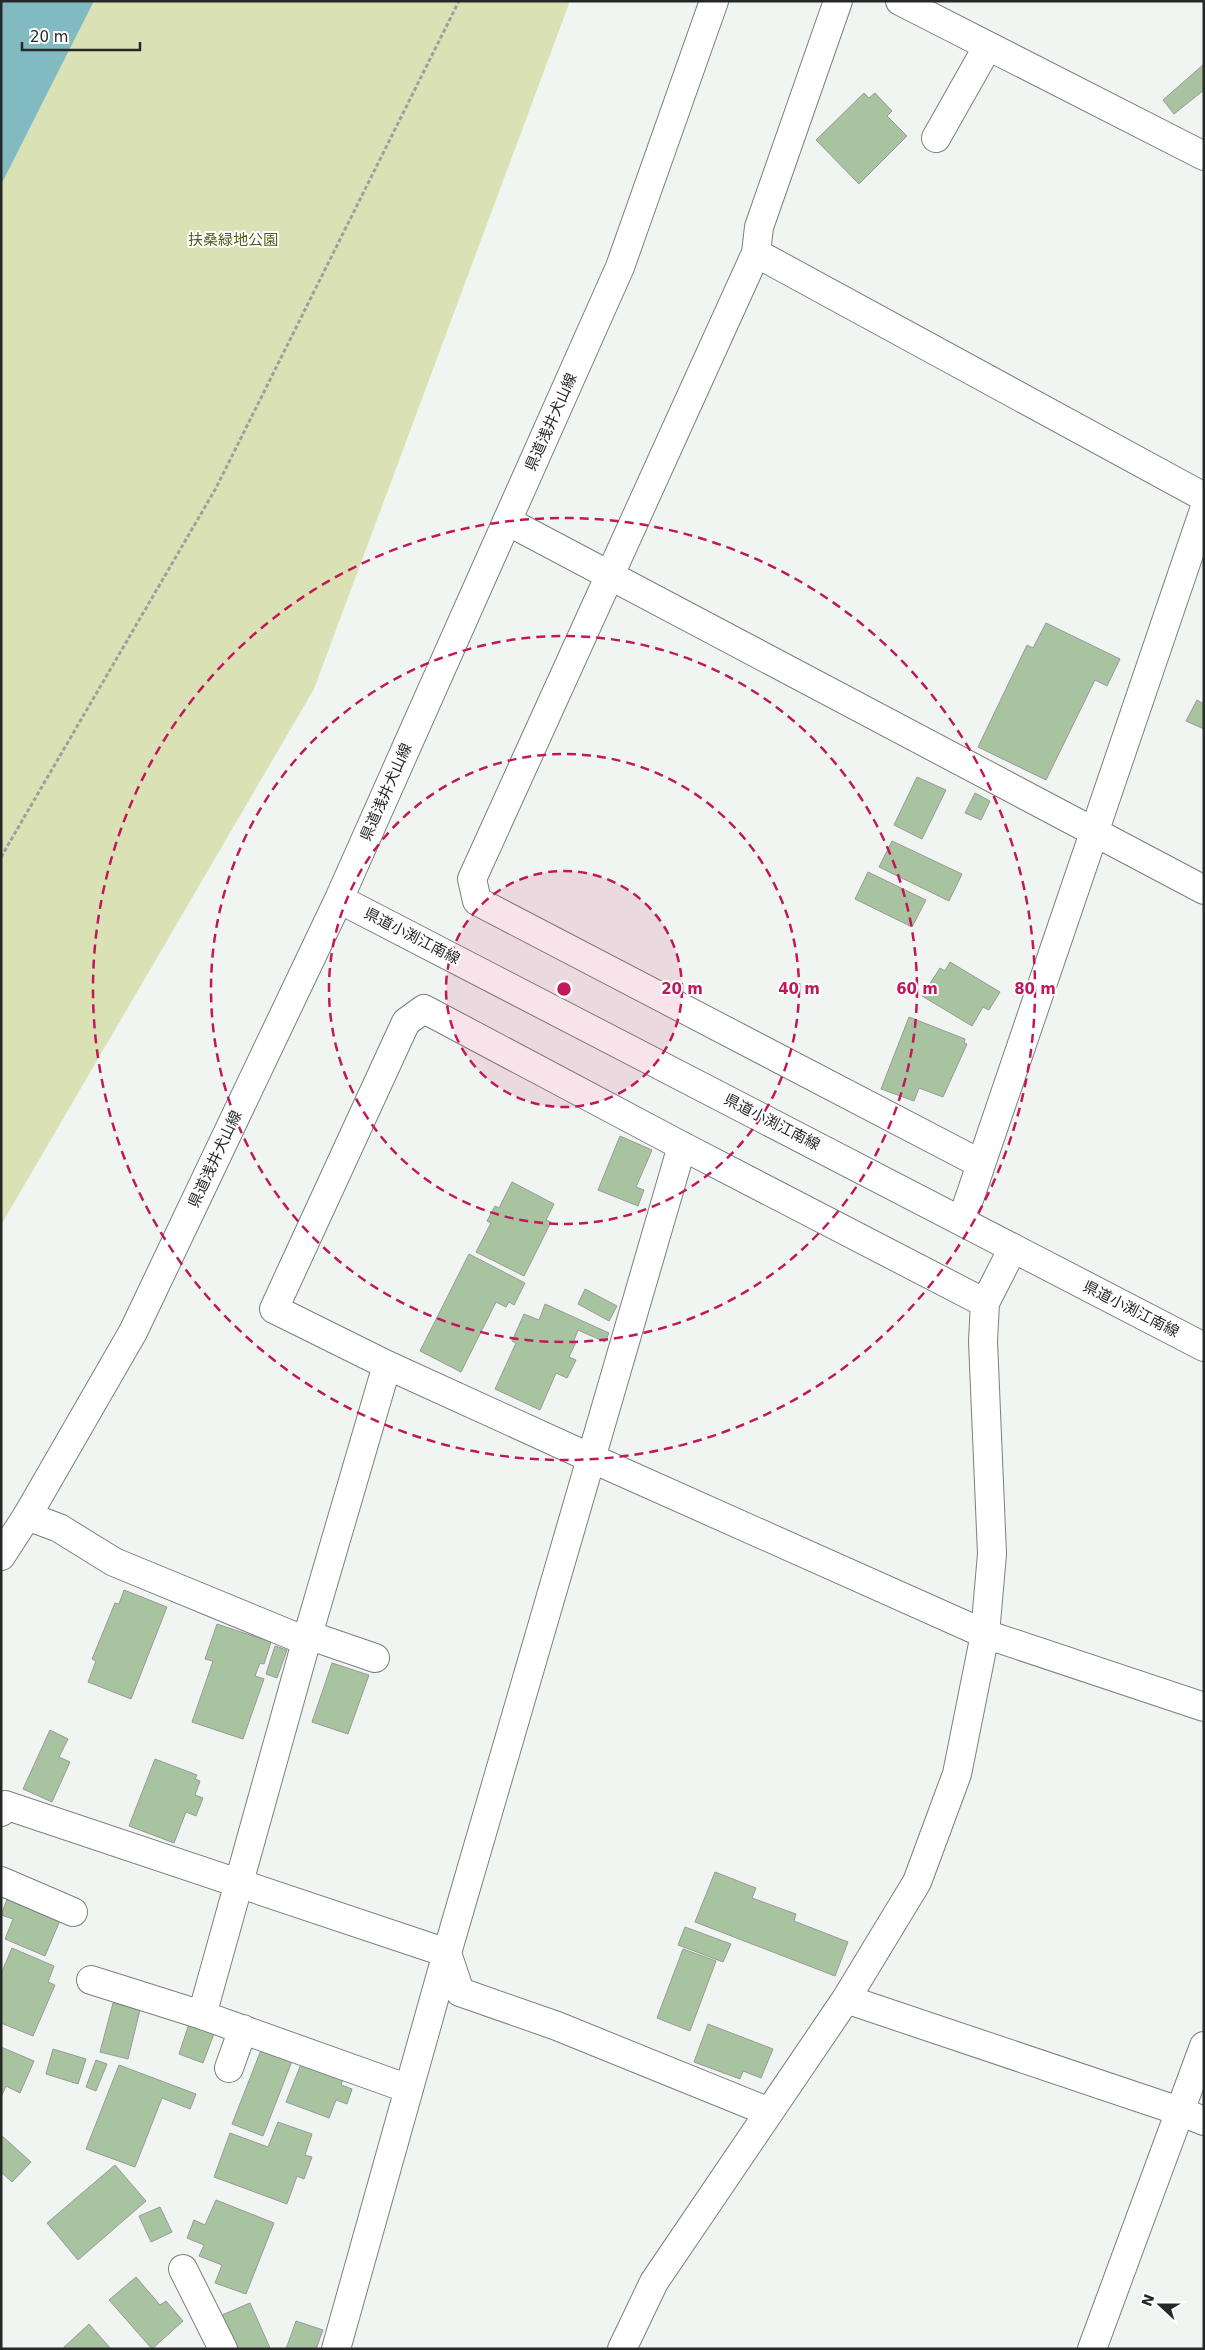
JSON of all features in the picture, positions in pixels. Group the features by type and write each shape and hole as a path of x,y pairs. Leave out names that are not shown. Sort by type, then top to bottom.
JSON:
{"street":[{"name":"県道浅井犬山線","path":"1,1556 27,1516 133,1332 339,898 620,267 714,1"},
{"path":"838,1 759,227 756,253 472,879 476,901 981,1164"},
{"path":"900,1 1204,156"},
{"path":"936,138 988,46"},
{"path":"756,253 1204,497"},
{"path":"962,1220 1204,510"},
{"path":"507,520 1204,890"},
{"name":"県道小渕江南線","path":"339,898 1204,1347"},
{"path":"985,1303 682,1146 424,1009 406,1022 274,1309 387,1365 986,1634 1204,1707"},
{"path":"336,2349 447,1953 593,1459 682,1146"},
{"path":"622,2349 654,2282 846,1999 917,1882 957,1774 986,1634 992,1554 983,1341 985,1303 1013,1248"},
{"path":"202,2015 307,1638 387,1365"},
{"path":"27,1516 59,1528 114,1562 307,1638 375,1658"},
{"path":"1,1812 4,1805 447,1953"},
{"path":"1,1881 73,1912"},
{"path":"447,1953 460,1992 557,2026 769,2112"},
{"path":"91,1980 202,2015 409,2089"},
{"path":"846,1999 1192,2116"},
{"path":"229,2068 242,2029"},
{"path":"1092,2349 1192,2116 1204,2046"},
{"path":"183,2269 223,2349"}],"path":[{"path":"1,857 216,488 459,1"}],"green space":[{"name":"扶桑緑地公園","path":"94,1 570,1 314,689 1,1225 1,185"}],"water":[{"path":"1,1 94,1 1,185"}],"building":[{"path":"1204,64 1204,90 1174,114 1163,100"},
{"path":"864,93 869,98 875,93 892,111 887,116 907,136 859,184 816,140"},
{"path":"1046,623 1120,659 1107,686 1095,680 1046,780 978,747 1027,645 1033,648"},
{"path":"1197,700 1204,704 1204,729 1186,721"},
{"path":"917,777 946,790 922,839 894,825"},
{"path":"975,793 990,801 981,820 965,813"},
{"path":"892,841 962,874 949,901 879,867"},
{"path":"868,872 926,900 912,927 855,899"},
{"path":"950,962 1000,992 989,1010 983,1007 972,1026 922,996 940,968 945,971"},
{"path":"909,1017 965,1039 964,1043 967,1044 943,1097 919,1088 914,1101 881,1089"},
{"path":"620,1136 652,1150 636,1187 644,1190 638,1206 598,1190"},
{"path":"512,1182 554,1204 546,1220 551,1222 524,1276 476,1252 491,1223 487,1221 495,1206 499,1208"},
{"path":"469,1254 525,1283 514,1305 509,1302 506,1307 496,1302 461,1372 420,1351"},
{"path":"585,1289 617,1306 609,1321 578,1304"},
{"path":"545,1304 609,1333 605,1342 578,1330 574,1340 576,1342 569,1357 576,1360 567,1378 556,1373 540,1410 495,1389 516,1343 512,1341 524,1314 539,1320"},
{"path":"124,1590 167,1607 131,1699 88,1682 96,1661 92,1659 115,1603 119,1604"},
{"path":"217,1624 271,1642 264,1664 260,1663 255,1676 264,1679 243,1739 192,1722 213,1661 205,1659"},
{"path":"275,1646 287,1650 277,1678 266,1674"},
{"path":"332,1663 369,1675 348,1734 312,1722"},
{"path":"50,1730 68,1739 59,1757 70,1762 52,1802 23,1789"},
{"path":"155,1759 197,1775 195,1779 200,1781 195,1795 203,1798 196,1816 186,1812 174,1843 129,1826"},
{"path":"715,1872 756,1888 752,1898 796,1914 794,1921 848,1942 835,1976 695,1922"},
{"path":"8,1897 61,1918 45,1956 5,1939 13,1919 1,1915"},
{"path":"685,1927 731,1944 723,1962 678,1945"},
{"path":"12,1948 54,1966 48,1982 55,1985 33,2036 1,2023 1,1974"},
{"path":"683,1949 716,1961 690,2031 657,2018"},
{"path":"113,2003 140,2010 128,2059 100,2052"},
{"path":"190,2021 215,2031 203,2063 179,2054"},
{"path":"708,2024 773,2049 761,2078 743,2071 740,2079 694,2062"},
{"path":"263,2045 294,2056 263,2136 232,2124"},
{"path":"1,2047 34,2061 20,2093 6,2086 1,2097"},
{"path":"53,2049 86,2059 78,2084 46,2074"},
{"path":"303,2059 344,2075 341,2085 352,2089 347,2104 336,2100 329,2118 286,2102"},
{"path":"96,2060 107,2064 96,2091 86,2087"},
{"path":"119,2065 196,2094 190,2109 162,2098 135,2167 86,2149"},
{"path":"278,2122 312,2134 305,2155 312,2157 304,2179 297,2176 287,2204 214,2177 230,2133 268,2147"},
{"path":"1,2135 31,2162 12,2182 1,2172"},
{"path":"115,2165 146,2201 78,2260 47,2223"},
{"path":"216,2200 274,2223 246,2294 215,2283 222,2265 199,2256 204,2245 187,2238 194,2220 205,2225"},
{"path":"160,2207 172,2232 151,2242 139,2216"},
{"path":"136,2277 160,2305 166,2301 183,2321 152,2349 109,2300"},
{"path":"250,2303 270,2348 268,2349 238,2349 222,2315"},
{"path":"296,2321 323,2330 316,2349 286,2349"},
{"path":"89,2324 111,2349 62,2349"}]}
